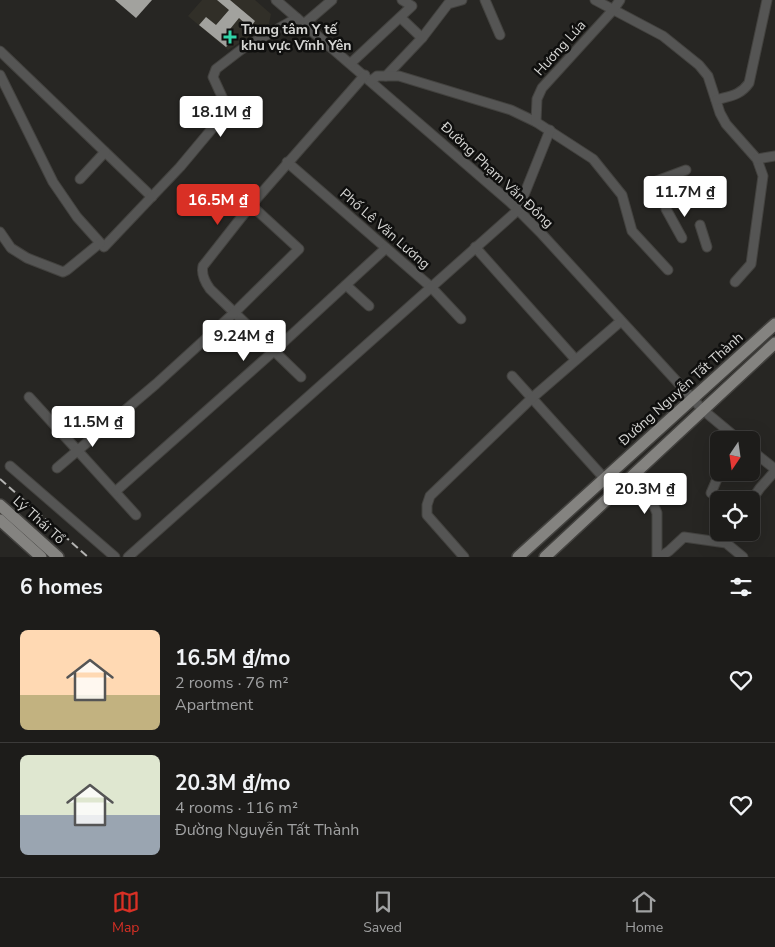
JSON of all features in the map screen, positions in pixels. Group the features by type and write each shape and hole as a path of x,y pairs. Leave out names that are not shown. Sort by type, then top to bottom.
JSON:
{"main road":[{"name":"Đường Nguyễn Tất Thành","path":"518,557 775,324"},
{"name":"Đường Nguyễn Tất Thành","path":"545,557 775,343"},
{"path":"754,344 763,354"},
{"name":"Lý Thái Tổ","path":"0,505 58,557"},
{"name":"Lý Thái Tổ","path":"0,520 41,557"},
{"path":"508,557 522,545 549,529"},
{"path":"550,557 562,542"}],"street":[{"name":"Đường Phạm Văn Đồng","path":"276,0 351,63 518,210 703,410 728,431"},
{"path":"0,232 10,248 27,258 63,272 67,270 102,245 152,197 217,125 226,112 224,100 213,77 216,69 242,49 301,21 332,0"},
{"path":"351,63 412,6 402,0"},
{"path":"386,76 422,38 448,4 462,0"},
{"path":"485,0 500,35"},
{"path":"595,0 663,36 699,65 708,76 726,124 757,159 763,176 751,264 735,282"},
{"name":"Hương Lúa","path":"536,122 537,99 542,88 620,0"},
{"path":"716,100 738,94 749,83 767,0"},
{"path":"401,18 422,38"},
{"path":"0,51 152,197"},
{"path":"0,75 53,182 77,216 102,245"},
{"path":"301,377 210,289 202,266 287,162 368,78 399,76 511,110 550,130 593,158 622,195 632,231 668,270"},
{"path":"128,557 518,210 550,130"},
{"path":"80,179 105,152"},
{"path":"757,159 775,156"},
{"name":"Phố Lê Văn Lương","path":"287,162 431,287 461,319"},
{"path":"654,182 686,170"},
{"path":"57,468 156,384 235,312 299,249 251,205"},
{"path":"666,209 682,238"},
{"path":"700,225 707,247"},
{"path":"475,247 576,360"},
{"path":"0,251 10,248"},
{"path":"116,491 274,351 386,248"},
{"path":"346,285 369,306"},
{"path":"464,557 427,515 430,496 532,398 621,321"},
{"path":"512,376 604,478"},
{"path":"29,397 136,515"},
{"path":"758,491 775,470 760,458"},
{"path":"10,466 115,557"},
{"path":"639,471 657,513 658,557 669,551 684,537 726,543 743,557"}],"shaded area":[{"name":"Trung tâm Y tế khu vực Vĩnh Yên","path":"202,0 255,0 271,14 269,24 228,50 188,16"}],"building":[{"path":"115,0 152,0 136,18"},
{"path":"217,0 230,0 255,21 250,28 239,18 226,34 233,40 226,47 199,25 206,17 216,25 229,10"}],"railway":[{"path":"0,479 88,557"}],"place":[{"name":"Trung tâm Y tế khu vực Vĩnh Yên","path":"230,37"}]}
